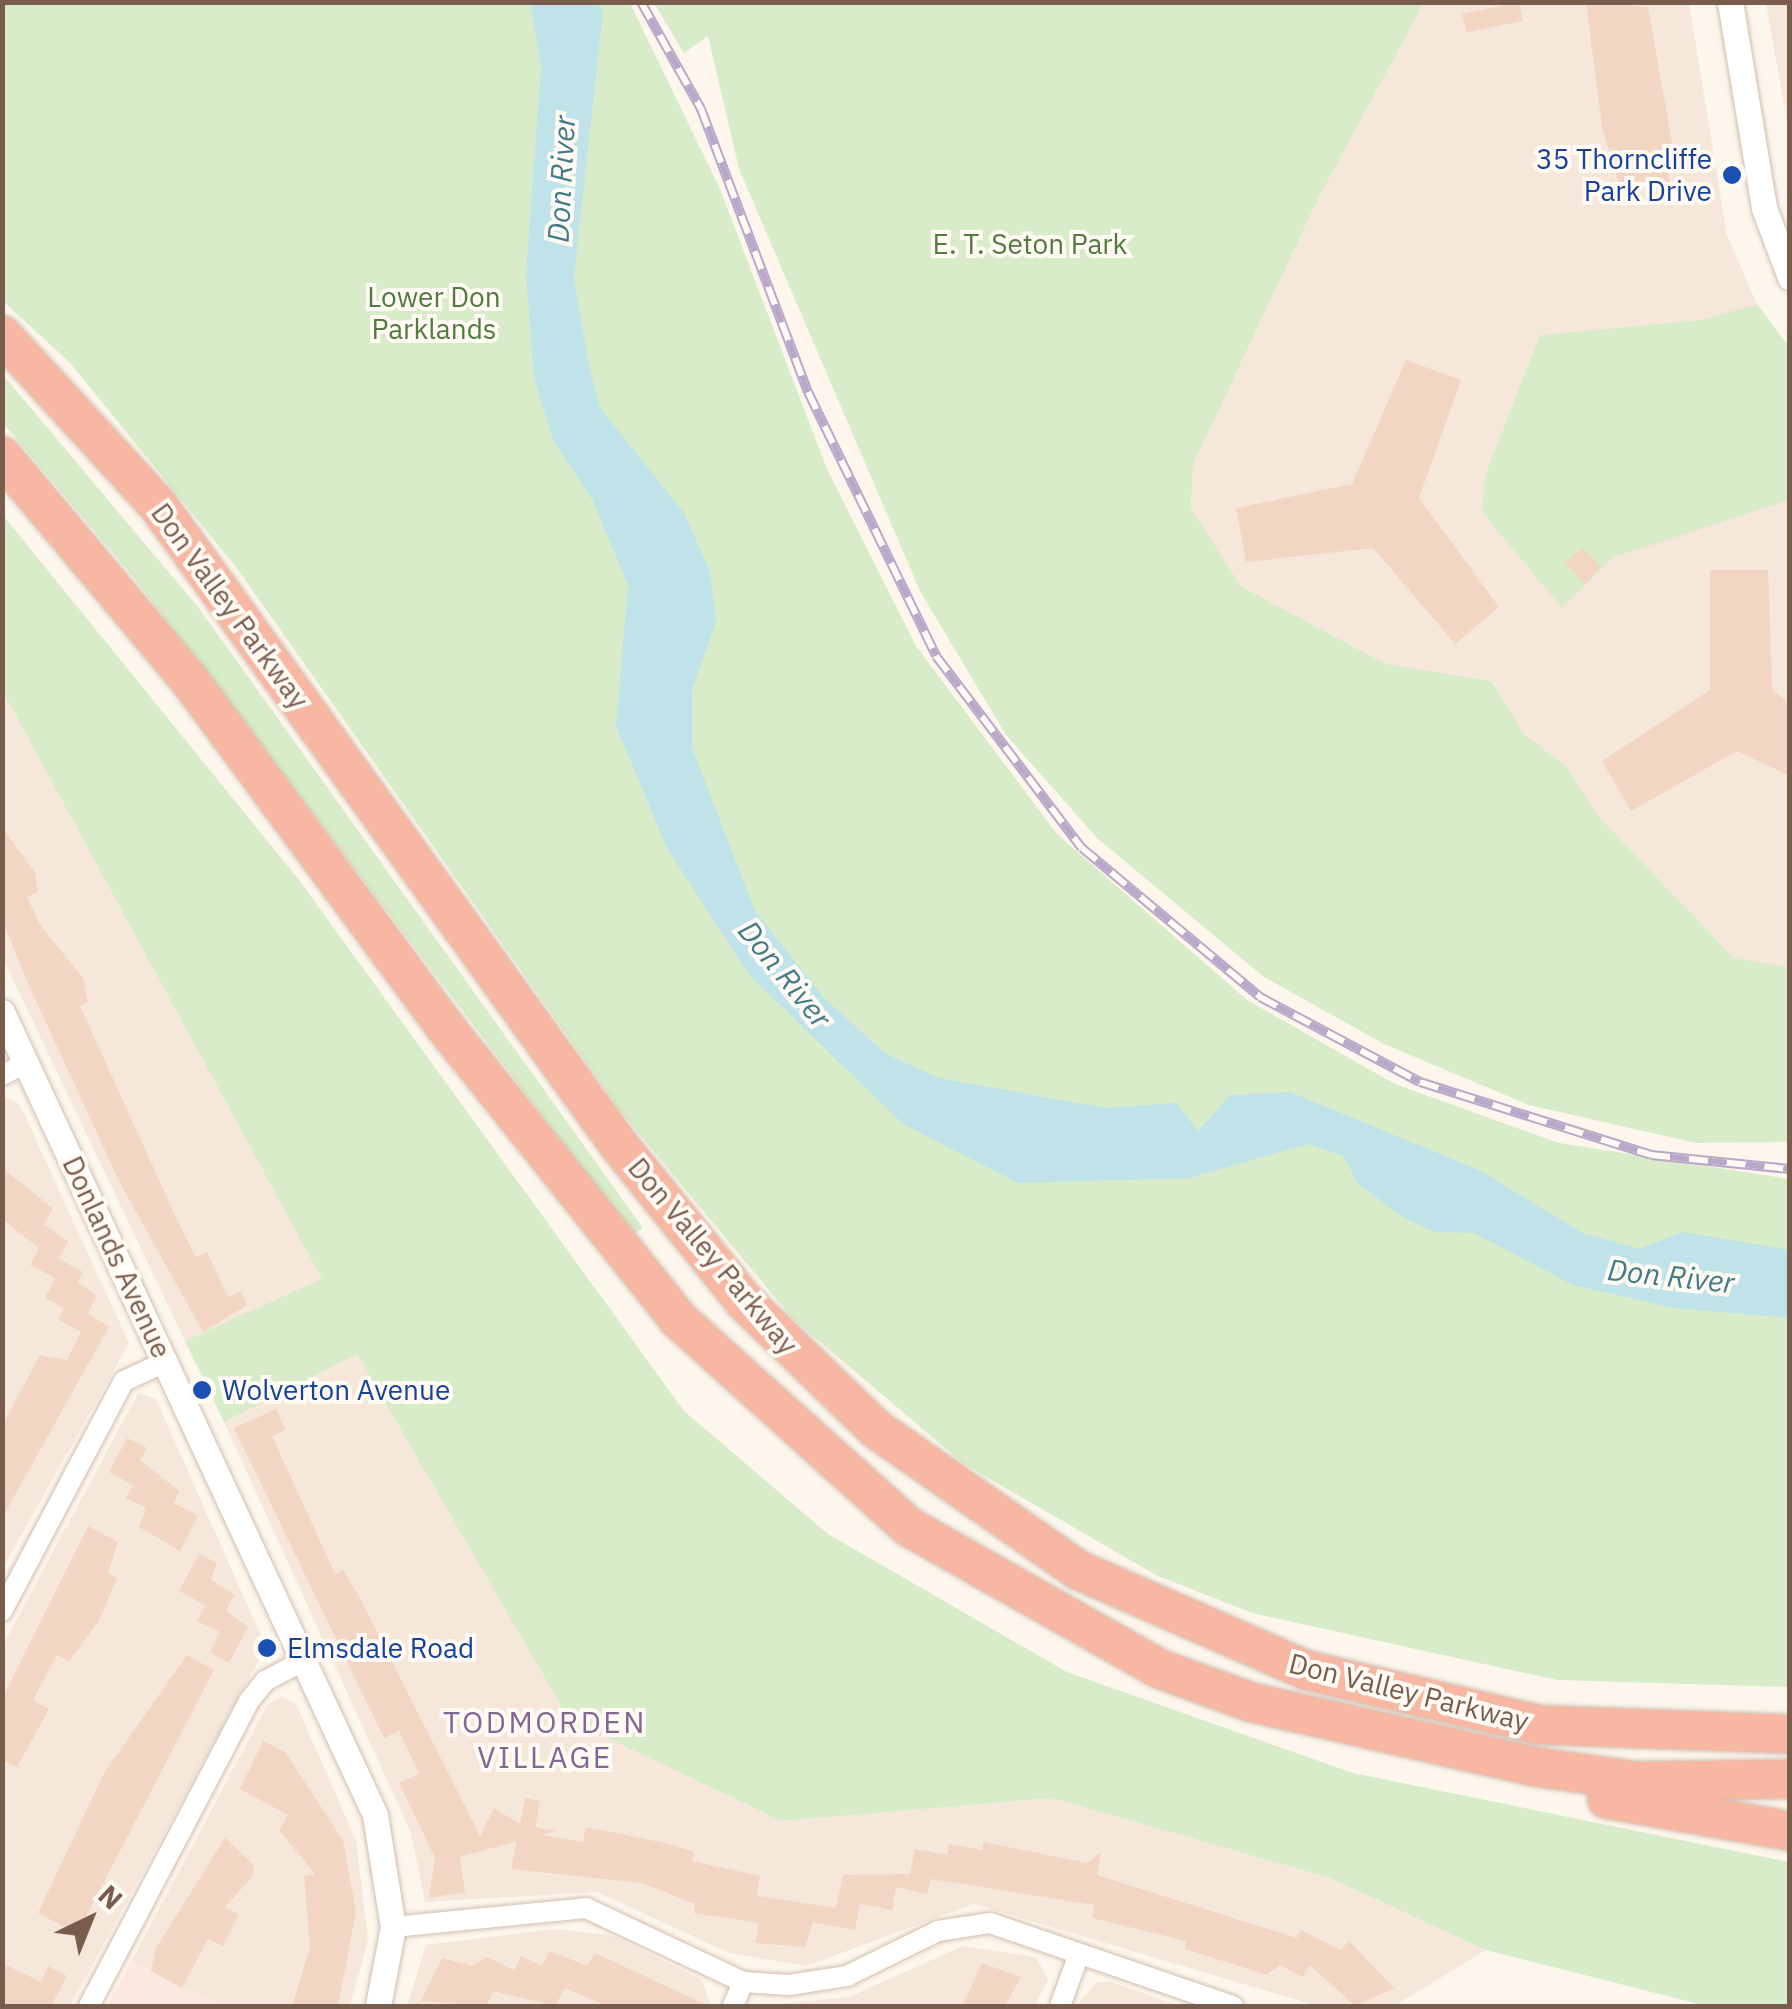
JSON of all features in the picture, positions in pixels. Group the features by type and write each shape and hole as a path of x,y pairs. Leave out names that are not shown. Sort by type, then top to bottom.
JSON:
{"highway":[{"name":"Don Valley Parkway","path":"2,335 156,504 629,1159 746,1304 876,1429 1078,1570 1200,1631 1306,1670 1540,1725 1781,1731"},
{"name":"Don Valley Parkway","path":"2,456 191,682 624,1255 826,1460 972,1567 1160,1669 1250,1702 1536,1767 1635,1781 1790,1779"},
{"path":"1536,1767 1607,1800 1790,1832"}],"street":[{"path":"1730,2 1764,208 1790,277"},
{"name":"Donlands Avenue","path":"2,1012 375,1815 394,1926 378,2006"},
{"path":"2,1075 28,1063"},
{"path":"2,1611 124,1382 165,1362"},
{"path":"89,2006 250,1701 264,1681 305,1660"},
{"path":"394,1926 586,1908 744,1982 821,1984 975,1923 1233,2006"},
{"path":"1060,2006 1079,1954"},
{"path":"733,2006 744,1982"}],"shaded area":[{"path":"1424,3 1689,3 1727,235 1757,304 1789,347 1789,967 1734,958 1600,818 1566,766 1524,734 1493,681 1386,664 1242,587 1191,509 1193,465 1318,199"},
{"path":"1766,3 1789,3 1789,133 1780,82"},
{"path":"3,692 323,1280 185,1341 3,959"},
{"path":"3,1096 20,1105 129,1343 3,1568"},
{"path":"357,1354 569,1718 781,1821 1052,1798 1330,1878 1486,1950 1394,2006 1317,2006 974,1904 806,1966 729,1953 597,1892 425,1902 411,1833 224,1422"},
{"path":"138,1393 156,1399 266,1647 70,2006 3,2006 3,1645"},
{"path":"281,1696 296,1704 356,1840 368,1940 350,2006 221,2006 132,1960 267,1705"},
{"path":"553,1929 611,1935 702,1980 711,2006 407,2006 426,1945"},
{"path":"963,1946 1036,1957 1048,1979 1035,2006 755,2006 849,1997"},
{"path":"132,1960 221,2006 107,2006"},
{"path":"1097,1982 1111,1982 1180,2006 1076,2006"}],"green space":[{"name":"Lower Don Parklands","path":"3,3 630,3 720,189 827,469 916,646 1057,834 1247,1000 1395,1084 1559,1143 1789,1179 1789,1687 1557,1680 1252,1613 1156,1575 964,1464 793,1319 621,1112 236,567 71,364 3,301"},
{"name":"E. T. Seton Park","path":"654,3 1424,3 1318,199 1193,465 1191,509 1242,587 1386,664 1492,681 1524,734 1566,766 1600,818 1734,958 1789,967 1789,1142 1696,1143 1529,1105 1384,1044 1264,977 1097,838 1006,735 920,591 739,169 708,36 684,53"},
{"path":"1757,304 1789,347 1789,500 1614,557 1562,608 1482,512 1485,476 1540,335 1703,320"},
{"path":"3,375 198,607 643,1228 635,1233 613,1209 134,578 3,423"},
{"path":"2,514 299,880 684,1411 828,1534 1067,1672 1353,1773 1789,1862 1789,2006 1707,2006 1486,1950 1330,1878 1052,1798 781,1821 569,1719 357,1354 224,1422 185,1341 322,1279 3,692"}],"water":[{"name":"Don River","path":"530,3 597,3 603,11 574,278 589,366 600,408 684,513 710,571 716,622 692,690 692,748 755,911 825,999 886,1054 939,1078 1104,1108 1176,1103 1198,1131 1230,1095 1290,1092 1479,1170 1583,1233 1639,1249 1683,1232 1789,1250 1789,1318 1674,1308 1573,1285 1474,1233 1434,1232 1404,1218 1358,1184 1344,1156 1308,1144 1189,1178 1018,1183 903,1124 749,975 667,848 616,726 628,585 593,501 554,442 534,379 526,273 541,67"}],"building":[{"path":"1519,2 1523,21 1466,33 1462,14"},
{"path":"1586,2 1648,7 1674,154 1666,156 1670,182 1621,191 1602,127"},
{"path":"1406,360 1461,380 1419,498 1499,607 1455,644 1373,548 1246,562 1236,508 1352,484"},
{"path":"1582,548 1601,566 1585,585 1565,562"},
{"path":"1710,570 1768,570 1772,689 1790,705 1790,776 1737,751 1631,811 1602,761 1710,690"},
{"path":"2,827 35,873 38,892 27,897 40,925 83,978 88,1002 80,1006 180,1226 196,1257 207,1252 228,1297 241,1291 247,1305 203,1332 119,1181 2,919"},
{"path":"2,1168 53,1208 44,1225 68,1241 59,1259 83,1272 78,1282 96,1296 88,1313 109,1327 2,1518 2,1426 40,1355 67,1360 81,1332 58,1320 64,1308 45,1298 55,1278 30,1265 39,1248 2,1219"},
{"path":"276,1409 286,1430 272,1436 335,1574 343,1570 359,1596 480,1836 494,1808 520,1824 525,1798 540,1801 535,1827 556,1831 541,1835 583,1842 586,1827 670,1844 694,1852 692,1861 760,1876 757,1896 836,1908 843,1875 910,1874 915,1849 947,1855 949,1844 982,1850 983,1842 1087,1863 1101,1852 1097,1875 1297,1938 1301,1930 1341,1950 1349,1941 1394,1988 1355,2006 1310,1965 1303,1977 1280,1965 1267,1975 1185,1949 1186,1941 1092,1918 1094,1905 931,1879 927,1894 896,1887 892,1910 860,1904 855,1930 813,1922 805,1947 755,1943 759,1923 694,1913 695,1904 642,1883 511,1869 517,1841 460,1857 465,1892 429,1898 435,1858 399,1783 419,1774 399,1731 384,1738 234,1428"},
{"path":"127,1438 147,1448 140,1460 179,1491 174,1503 198,1516 180,1551 139,1527 146,1508 126,1498 133,1485 109,1472"},
{"path":"88,1526 118,1542 108,1573 117,1578 100,1619 69,1661 57,1655 33,1700 49,1709 17,1767 2,1760 2,1699"},
{"path":"199,1554 217,1563 211,1579 234,1595 226,1611 248,1627 229,1663 210,1652 220,1632 197,1621 205,1605 179,1591"},
{"path":"187,1655 214,1670 77,1934 38,1913 104,1773"},
{"path":"263,1741 285,1752 343,1840 356,1912 338,2006 292,2006 310,1947 304,1876 315,1874 279,1830 288,1815 240,1789"},
{"path":"225,1838 254,1865 253,1876 225,1907 239,1914 223,1946 208,1939 182,1988 151,1971 156,1948"},
{"path":"550,1951 587,1966 595,1953 709,2006 607,2006 565,1988 555,2006 494,1991 486,2006 421,2001 442,1958 472,1966 487,1957 514,1970 521,1956 542,1966"},
{"path":"2,1963 41,1982 48,1966 67,1976 51,2006 2,2006"},
{"path":"982,1963 1021,1977 1005,2006 962,2006"}],"railway":[{"path":"641,2 701,109 808,392 936,656 1082,848 1260,997 1420,1082 1651,1155 1790,1169"}],"place":[{"name":"35 Thorncliffe Park Drive","path":"1732,175"},
{"name":"Wolverton Avenue","path":"202,1390"},
{"name":"Elmsdale Road","path":"267,1648"}],"district":[{"name":"TODMORDEN VILLAGE","path":"545,1739"}]}
